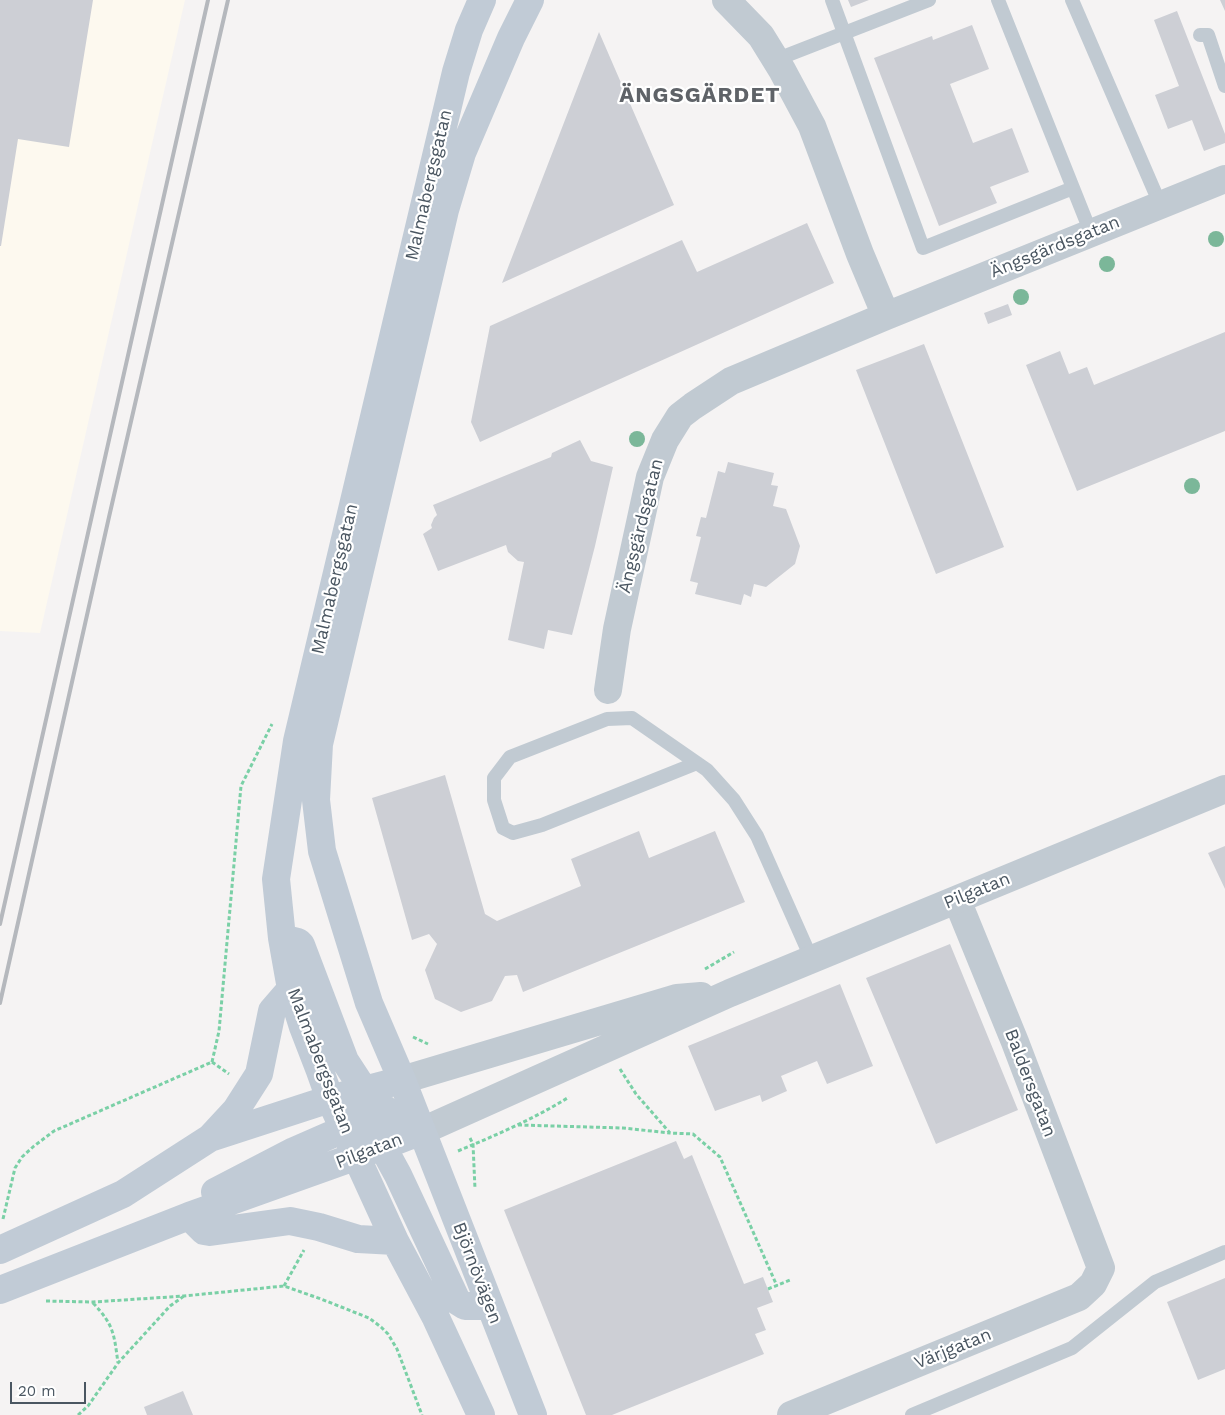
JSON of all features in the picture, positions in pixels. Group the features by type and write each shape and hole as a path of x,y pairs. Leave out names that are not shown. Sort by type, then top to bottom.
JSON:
{"main road":[{"name":"Malmabergsgatan","path":"330,1099 291,989 282,938 276,879 297,741 456,72 482,0"},
{"name":"Malmabergsgatan","path":"422,1131 368,1003 322,852 316,800 319,744 445,210 462,153 511,38 530,0"},
{"path":"282,938 296,941 301,945 363,1110 398,1175 456,1299 465,1306 490,1306"},
{"path":"210,1138 236,1110 260,1074 272,1011 291,989"},
{"name":"Pilgatan","path":"0,1250 122,1194 210,1138 330,1099 363,1110 402,1080"},
{"name":"Malmabergsgatan","path":"357,1156 363,1110"},
{"path":"395,1241 358,1239 319,1227 290,1221 210,1232 204,1231 189,1216 196,1201 294,1151 363,1110 394,1117 422,1131"},
{"name":"Pilgatan","path":"0,1290 189,1216 422,1131"},
{"name":"Björnövägen","path":"422,1131 533,1415"},
{"path":"357,1156 395,1241 436,1318 481,1415"}],"street":[{"path":"726,0 761,36 812,126 860,254 886,316"},
{"name":"Ängsgärdsgatan","path":"608,690 616,629 650,478 665,440 680,416 731,381 1225,178"},
{"name":"Pilgatan","path":"422,1131 730,993 1225,789"},
{"name":"Baldersgatan","path":"957,900 1015,1042 1101,1268"},
{"name":"Pilgatan","path":"402,1080 677,998 730,993"},
{"name":"Värjgatan","path":"791,1415 1079,1297 1093,1284 1101,1268"}],"lane":[{"path":"832,0 923,248 1073,188"},
{"path":"775,60 929,0"},
{"path":"998,0 1091,233"},
{"path":"1072,0 1160,204"},
{"path":"1200,35 1208,35 1225,86"},
{"path":"696,762 542,825 513,833 503,828 494,800 494,778 510,757 607,719 632,718 696,762 707,770 734,800 757,836 812,960"},
{"path":"912,1415 1072,1348 1155,1282 1225,1252"}],"path":[{"path":"2,1223 15,1168 22,1157 34,1146 54,1132 212,1062"},
{"path":"617,1065 636,1094 670,1133"},
{"path":"517,1125 623,1128 693,1134 720,1157 777,1286"},
{"path":"768,1289 790,1280"},
{"path":"41,1301 93,1302 184,1296 284,1286 369,1318 381,1327 388,1334 397,1349 422,1415"},
{"path":"78,1415 88,1406 118,1363 170,1306 184,1296"},
{"path":"93,1302 111,1326 118,1363"}],"shaded area":[{"path":"0,0 185,0 40,633 0,631"}],"building":[{"path":"0,0 93,0 69,147 18,139 1,246 0,246"},
{"path":"848,0 869,0 851,7"},
{"path":"1220,0 1225,0 1225,11"},
{"path":"1177,11 1225,134 1225,143 1204,151 1192,120 1168,129 1155,95 1179,86 1154,20"},
{"path":"972,25 989,69 950,84 973,143 1012,128 1029,172 990,187 997,203 939,226 874,58 932,36 933,40"},
{"path":"599,32 674,205 502,283"},
{"path":"807,223 834,283 480,442 471,422 490,326 682,240 697,272"},
{"path":"1008,304 1012,315 988,324 984,313"},
{"path":"1225,332 1225,431 1077,491 1026,365 1060,351 1069,374 1087,367 1094,385"},
{"path":"924,344 1004,547 936,574 856,370"},
{"path":"580,440 591,461 613,467 572,635 548,630 544,649 508,640 524,562 518,561 508,552 506,545 438,571 423,534 432,528 431,525 437,515 433,505 551,457 552,453"},
{"path":"728,462 774,473 771,485 778,486 773,506 786,509 800,546 795,564 766,587 754,584 751,597 744,594 741,605 695,594 698,583 690,581 701,537 696,536 701,517 706,518 718,471 725,473"},
{"path":"445,775 485,914 497,921 581,886 571,859 639,831 649,858 715,831 745,902 523,992 517,975 505,976 492,1001 461,1012 435,999 425,970 437,944 429,934 412,940 372,798"},
{"path":"1225,846 1225,889 1208,853"},
{"path":"950,944 1018,1110 936,1144 866,978"},
{"path":"840,984 873,1066 827,1084 817,1061 781,1076 787,1091 762,1102 760,1095 715,1111 688,1046"},
{"path":"676,1141 684,1159 692,1155 744,1284 763,1277 773,1302 757,1308 766,1330 755,1334 764,1354 612,1415 586,1415 504,1210"},
{"path":"1225,1278 1225,1369 1198,1380 1167,1302"},
{"path":"183,1391 193,1415 147,1415 144,1407"}],"railway":[{"path":"0,924 208,0"},
{"path":"0,1003 228,0"}],"district":[{"name":"ÄNGSGÄRDET","path":"700,96"}]}
